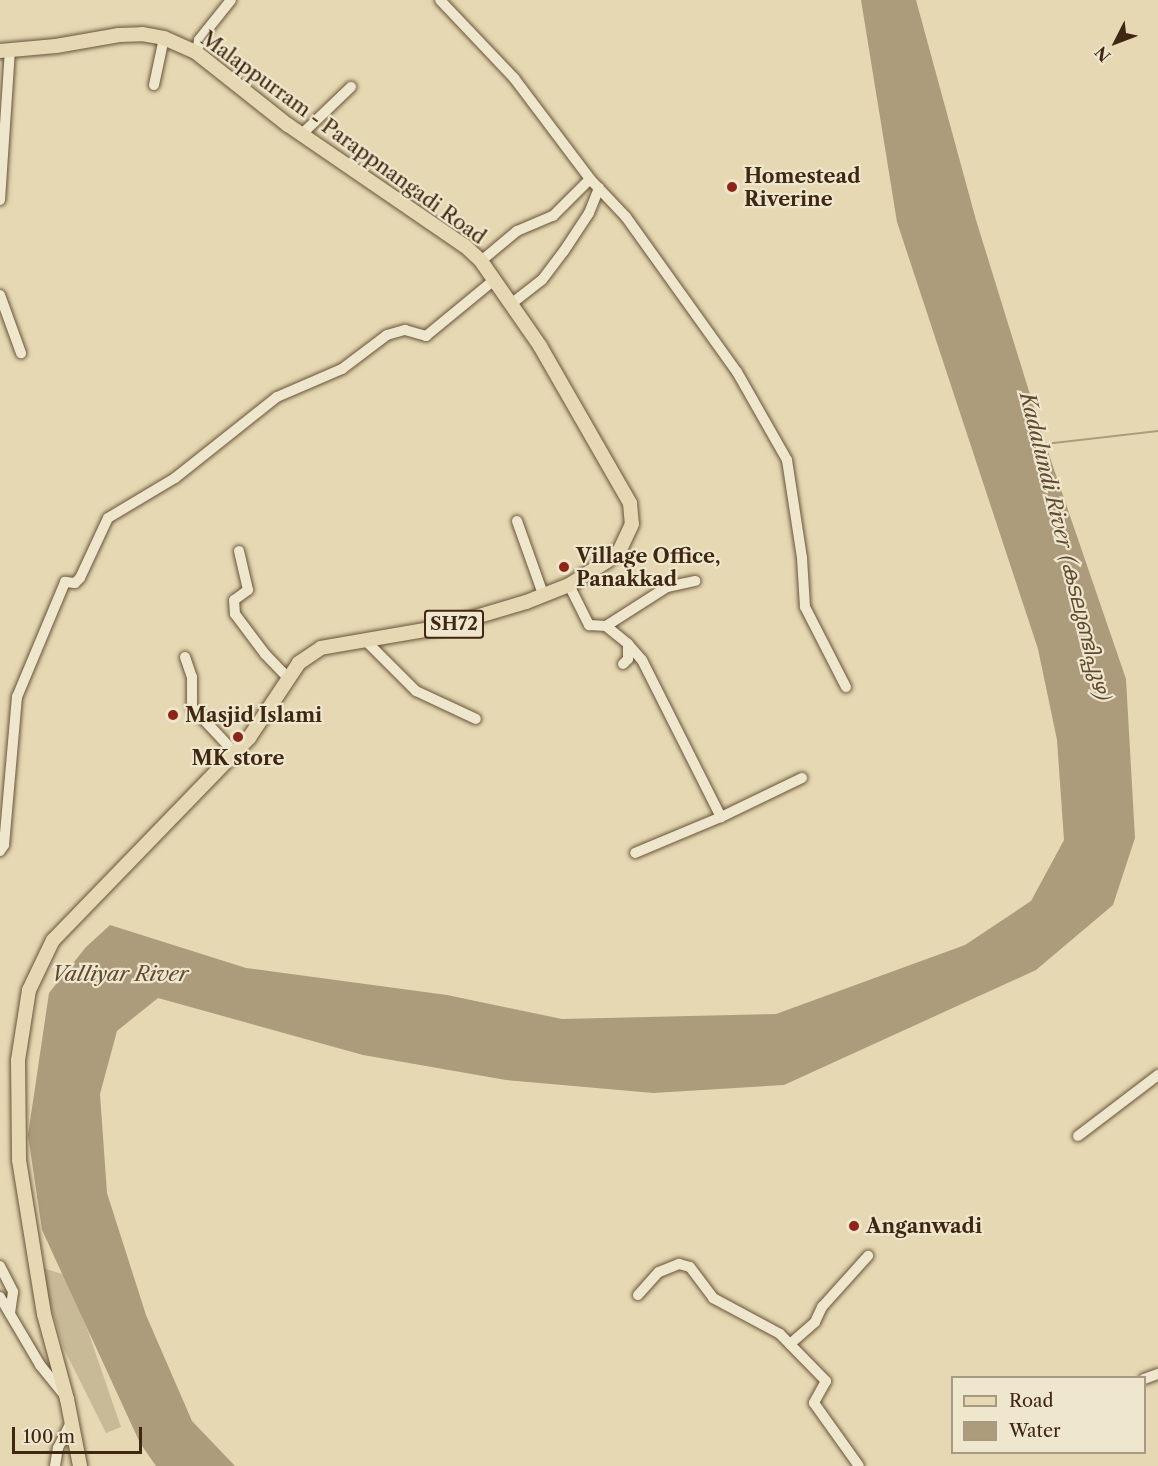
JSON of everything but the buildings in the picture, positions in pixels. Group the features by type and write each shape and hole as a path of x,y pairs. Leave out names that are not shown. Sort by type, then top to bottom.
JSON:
{"main road":[{"name":"Malappurram - Parappnangadi Road","path":"5,51 56,46 119,34 142,34 164,38 197,53 302,134 465,246 481,261 540,346 630,503 632,524 620,550 569,585 480,617 321,648 299,663 249,738 53,940 29,990 18,1060 19,1160 44,1314 67,1399 80,1466"}],"street":[{"path":"197,53 199,40 231,0"},
{"path":"440,0 514,78 590,178 626,218 737,372 787,460 802,558 805,607 846,687"},
{"path":"154,85 164,38"},
{"path":"0,200 5,51"},
{"path":"302,134 351,87"},
{"path":"481,261 517,231 553,216 590,178"},
{"path":"511,304 542,280 564,251 589,213 598,188"},
{"path":"0,851 4,845 18,697 64,582 75,583 80,578 108,518 175,478 277,397 342,369 387,334 405,330 426,336 494,280"},
{"path":"0,295 21,353"},
{"path":"517,521 543,594"},
{"path":"239,551 248,590 234,600 235,614 265,654 288,678"},
{"path":"569,585 589,626 606,626 667,588 695,581"},
{"path":"606,626 628,644 642,660 721,817"},
{"path":"366,641 416,691 476,720"},
{"path":"623,664 628,659 628,644"},
{"path":"185,657 192,676 192,707 235,753"},
{"path":"635,853 721,817 802,778"},
{"path":"1078,1136 1158,1075"},
{"path":"790,1344 815,1322 822,1307 868,1257"},
{"path":"638,1295 659,1272 679,1264 690,1267 713,1298 780,1334 826,1381 814,1403 859,1466"},
{"path":"0,1266 14,1292 10,1314"},
{"path":"0,1297 40,1365 67,1399"},
{"path":"55,1466 58,1448 71,1423"}],"shaded area":[{"path":"39,1267 69,1276 121,1427 106,1433 64,1349"}],"water":[{"name":"Valliyar River","path":"861,0 916,0 976,220 1045,443 1126,679 1135,838 1113,905 1036,970 784,1085 653,1093 506,1080 363,1055 158,998 117,1031 100,1094 107,1193 146,1315 192,1421 235,1466 156,1466 140,1443 42,1230 28,1135 49,993 86,947 110,925 246,968 447,995 562,1019 776,1014 965,945 1031,901 1064,840 1057,740 1038,649 897,222"}],"waterway":[{"name":"Kadalundi River (കടലുണ്ടിപ്പുഴ)","path":"1045,444 1158,431"}],"place":[{"name":"Homestead Riverine","path":"732,187"},
{"name":"Village Office, Panakkad","path":"564,567"},
{"name":"Masjid Islami","path":"173,715"},
{"name":"MK store","path":"238,737"},
{"name":"Anganwadi","path":"854,1226"}]}
